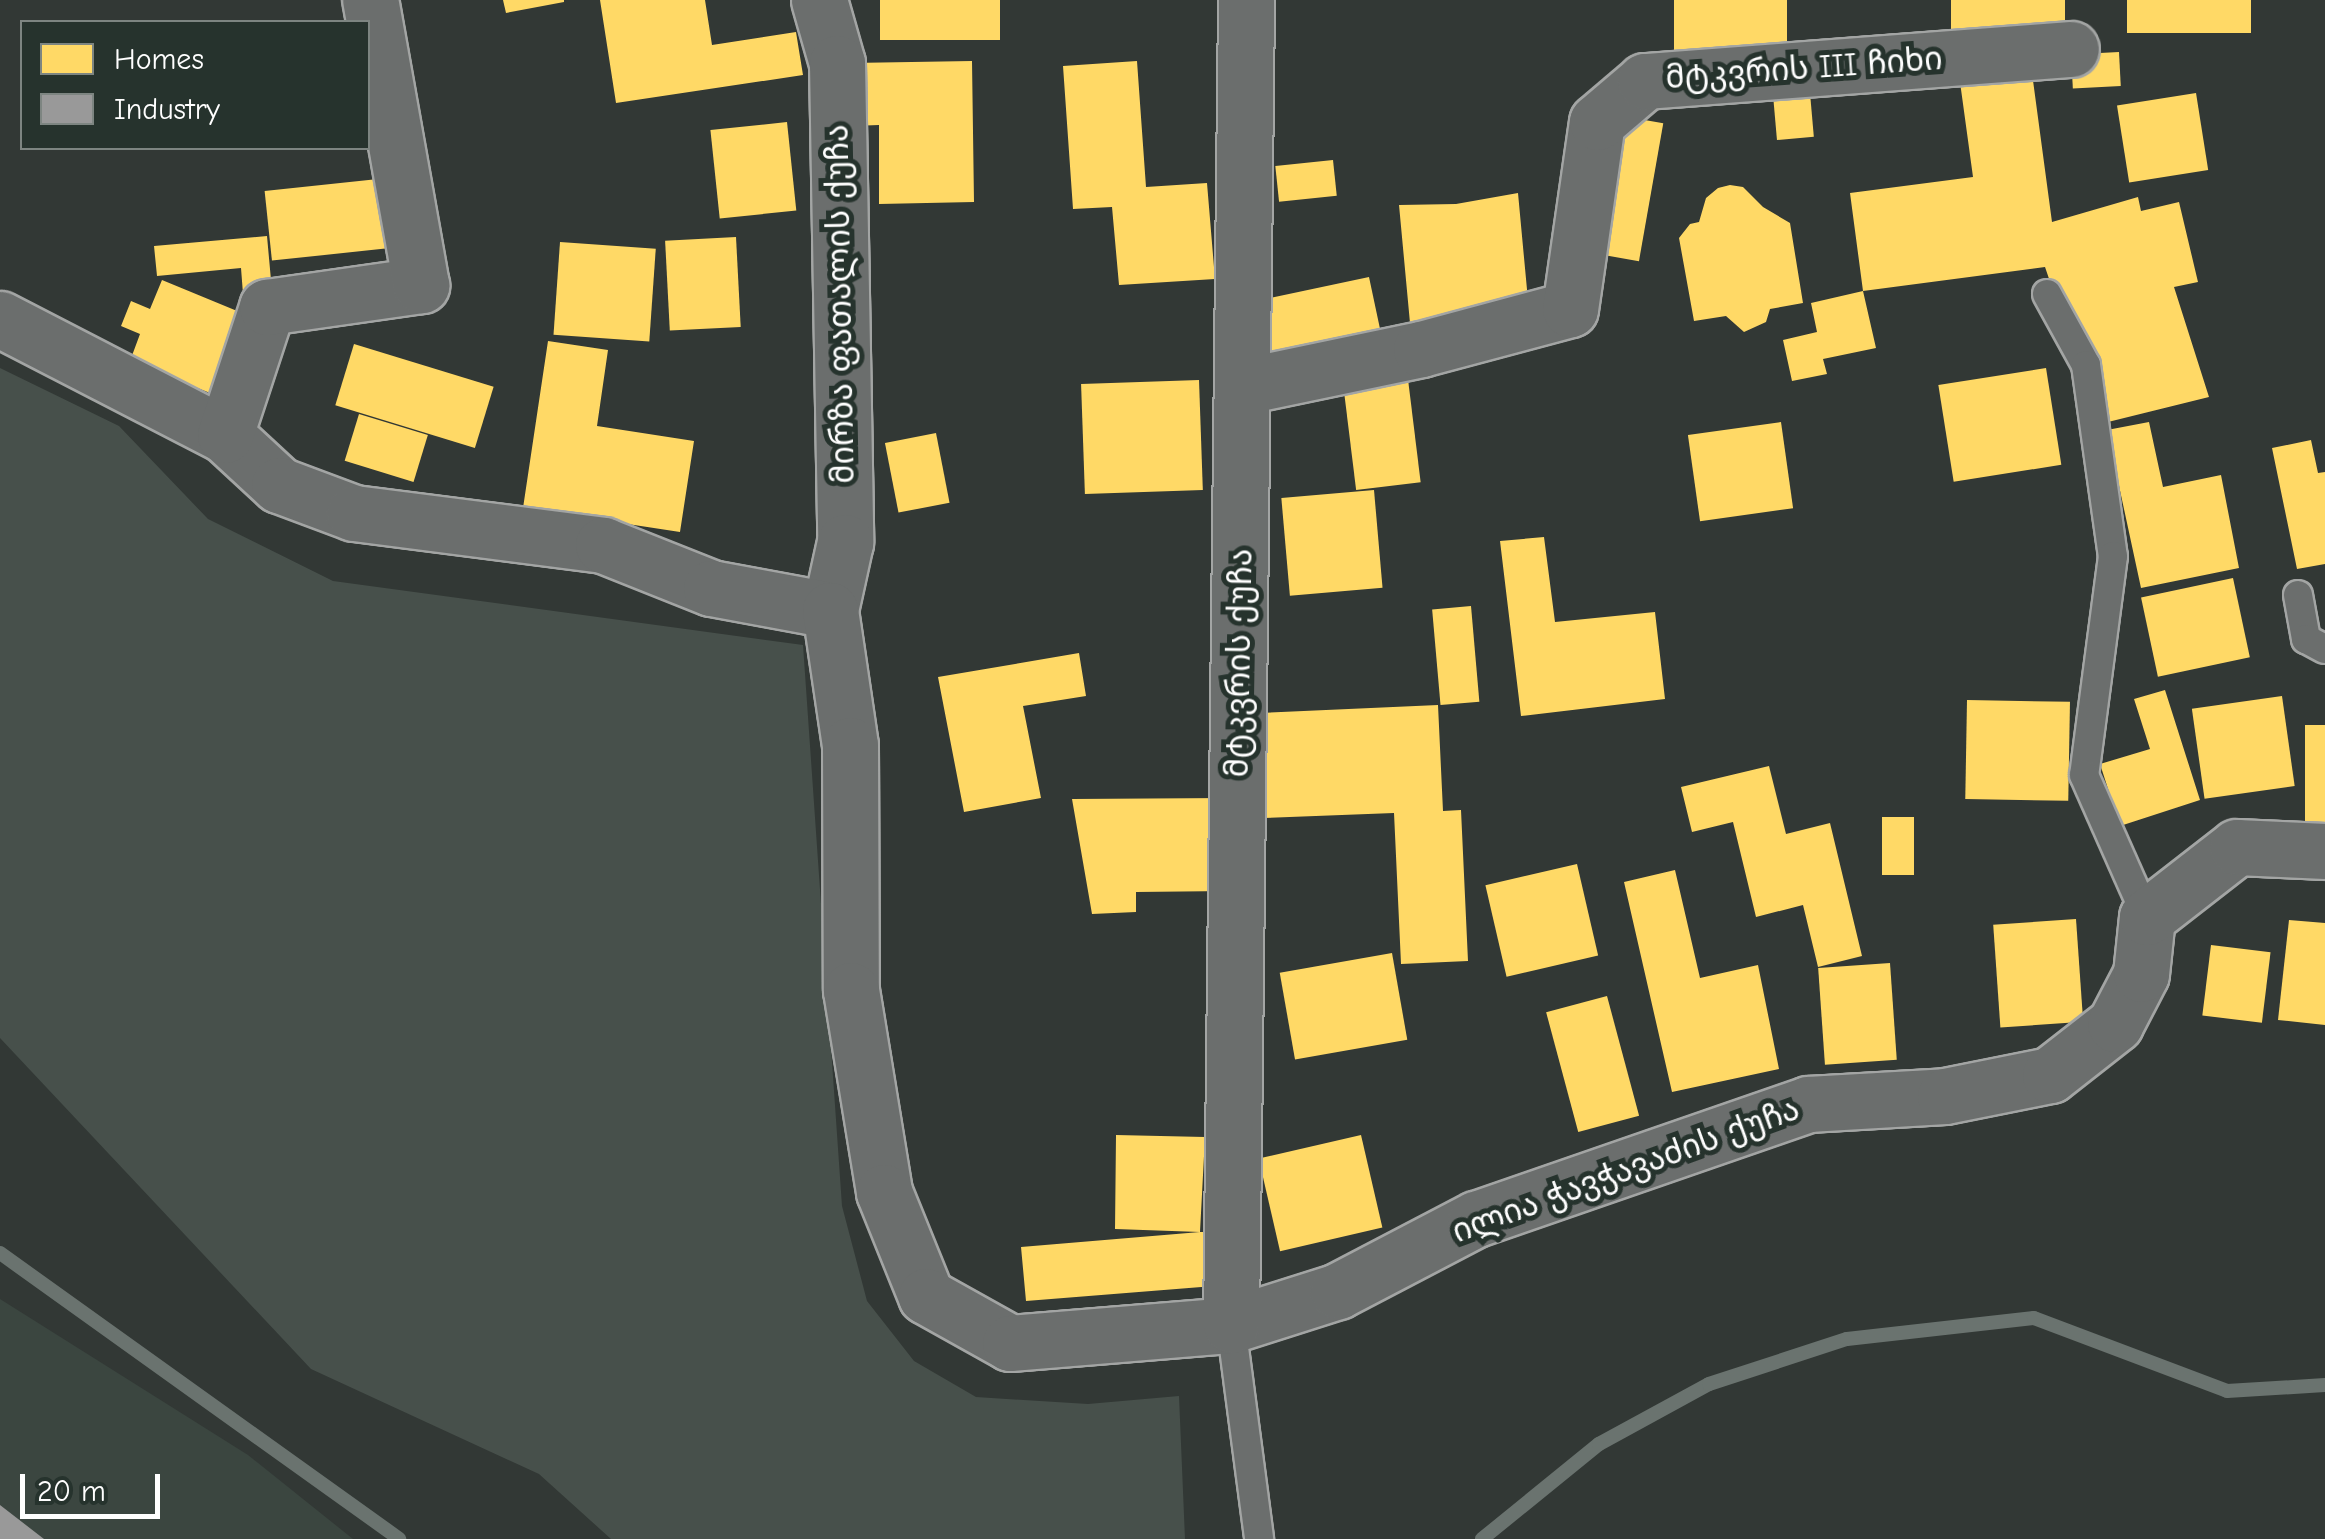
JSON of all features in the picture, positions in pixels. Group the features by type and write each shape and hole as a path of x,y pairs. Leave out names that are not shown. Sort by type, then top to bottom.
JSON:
{"street":[{"path":"226,435 267,306 421,285 370,0"},
{"name":"მირზა ფათალის ქუჩა","path":"818,0 837,62 838,82 844,542 830,610"},
{"name":"მტკვრის ქუჩა","path":"1231,1325 1246,0"},
{"name":"მტკვრის III ჩიხი","path":"1244,386 1421,349 1570,309 1597,122 1645,81 2071,49"},
{"path":"0,319 226,435 279,485 354,513 603,545 711,588 830,610"},
{"name":"ილია ჭავჭავაძის ქუჩა","path":"830,610 850,746 851,990 884,1192 926,1296 1010,1344 1231,1325 1338,1291 1476,1219 1808,1104 1945,1096 2050,1076 2115,1024 2140,974 2148,917"},
{"path":"2148,917 2238,847 2325,851"}],"lane":[{"path":"2047,294 2086,365 2113,556 2084,775 2148,917"},
{"path":"2298,596 2306,639 2325,650"},
{"path":"1231,1325 1259,1539"}],"shaded area":[{"path":"0,368 119,426 208,519 333,581 803,645 842,1206 867,1301 914,1361 976,1397 1088,1404 1179,1396 1185,1539 611,1539 539,1474 311,1369 0,1038"},
{"path":"0,1299 248,1455 353,1539 0,1539"}],"building: Homes":[{"path":"503,0 564,0 564,2 506,13"},
{"path":"600,0 705,0 712,45 796,32 803,75 616,103"},
{"path":"880,0 1000,0 1000,40 880,40"},
{"path":"1674,0 1787,0 1787,52 1674,52"},
{"path":"1951,0 2065,0 2065,40 1951,40"},
{"path":"2127,0 2251,0 2251,33 2127,33"},
{"path":"2119,52 2121,86 2073,88 2071,55"},
{"path":"972,61 974,202 879,204 879,125 852,126 851,63"},
{"path":"1137,61 1146,187 1207,183 1215,279 1119,285 1112,207 1073,209 1063,66"},
{"path":"2032,73 2052,222 2138,197 2141,211 2179,202 2198,282 2174,287 2209,397 2108,422 2074,311 2061,314 2045,267 1863,291 1850,193 1973,177 1960,82"},
{"path":"1810,93 1814,137 1777,140 1773,96"},
{"path":"2196,93 2208,170 2129,183 2117,106"},
{"path":"1616,115 1663,123 1639,261 1592,253"},
{"path":"787,122 796,211 720,219 710,130"},
{"path":"1333,160 1337,196 1279,202 1275,166"},
{"path":"378,179 385,249 272,261 265,191"},
{"path":"1743,187 1763,207 1790,223 1803,303 1770,309 1766,322 1744,332 1726,316 1694,321 1679,238 1690,224 1699,222 1706,198 1718,188"},
{"path":"1518,193 1529,311 1410,323 1399,205 1456,204"},
{"path":"267,236 272,291 243,294 241,268 157,276 154,246"},
{"path":"736,237 741,327 670,331 665,241"},
{"path":"560,242 656,249 649,341 554,335"},
{"path":"1369,277 1384,346 1269,371 1255,301"},
{"path":"162,280 242,313 210,393 130,361 140,334 121,326 131,301 150,309"},
{"path":"1863,291 1876,348 1823,359 1827,374 1792,381 1783,340 1817,332 1811,303"},
{"path":"548,341 608,350 597,426 694,441 680,532 523,508"},
{"path":"354,344 494,387 475,448 335,405"},
{"path":"2046,368 2061,465 1954,482 1938,385"},
{"path":"1407,371 1421,482 1356,490 1342,379"},
{"path":"1199,380 1203,490 1085,494 1081,384"},
{"path":"359,414 428,435 414,482 345,461"},
{"path":"1781,422 1793,508 1700,521 1688,435"},
{"path":"2149,422 2163,487 2221,475 2239,568 2141,588 2107,430"},
{"path":"936,433 950,503 899,513 885,443"},
{"path":"2311,440 2318,473 2325,472 2325,564 2297,569 2272,448"},
{"path":"1374,490 1383,588 1290,596 1281,498"},
{"path":"1544,537 1555,622 1655,612 1665,699 1521,716 1500,541"},
{"path":"2233,578 2250,657 2158,677 2141,598"},
{"path":"1471,606 1479,702 1441,705 1432,609"},
{"path":"1079,653 1086,696 1023,706 1041,798 964,812 938,677"},
{"path":"2165,690 2200,800 2120,826 2100,764 2150,749 2134,699"},
{"path":"2282,696 2295,786 2205,799 2192,709"},
{"path":"1967,700 2070,702 2068,801 1965,799"},
{"path":"1438,705 1443,811 1461,810 1468,961 1401,964 1394,813 1263,818 1259,713"},
{"path":"2305,725 2325,725 2325,836 2305,836"},
{"path":"1769,766 1786,834 1830,823 1862,956 1818,967 1803,905 1756,917 1733,822 1692,832 1681,787"},
{"path":"1227,798 1228,891 1136,892 1136,912 1092,914 1072,799"},
{"path":"1882,817 1914,817 1914,875 1882,875"},
{"path":"1577,864 1598,956 1507,977 1485,885"},
{"path":"1675,870 1700,978 1758,965 1779,1069 1672,1092 1624,882"},
{"path":"2076,919 2083,1022 2000,1028 1993,925"},
{"path":"2289,920 2325,923 2325,1025 2278,1020"},
{"path":"2211,945 2271,952 2262,1023 2202,1015"},
{"path":"1392,953 1407,1040 1295,1059 1280,973"},
{"path":"1890,963 1897,1060 1825,1065 1818,968"},
{"path":"1607,996 1639,1116 1578,1132 1546,1012"},
{"path":"1116,1135 1205,1137 1200,1232 1115,1229"},
{"path":"1361,1135 1382,1228 1280,1251 1259,1159"},
{"path":"1210,1232 1214,1286 1026,1301 1021,1247"}],"building: Industry":[{"path":"0,1505 44,1539 0,1539"}],"waterway":[{"path":"0,1253 399,1539"},
{"path":"1482,1539 1599,1444 1709,1384 1847,1339 2034,1318 2227,1391 2325,1385"}]}
